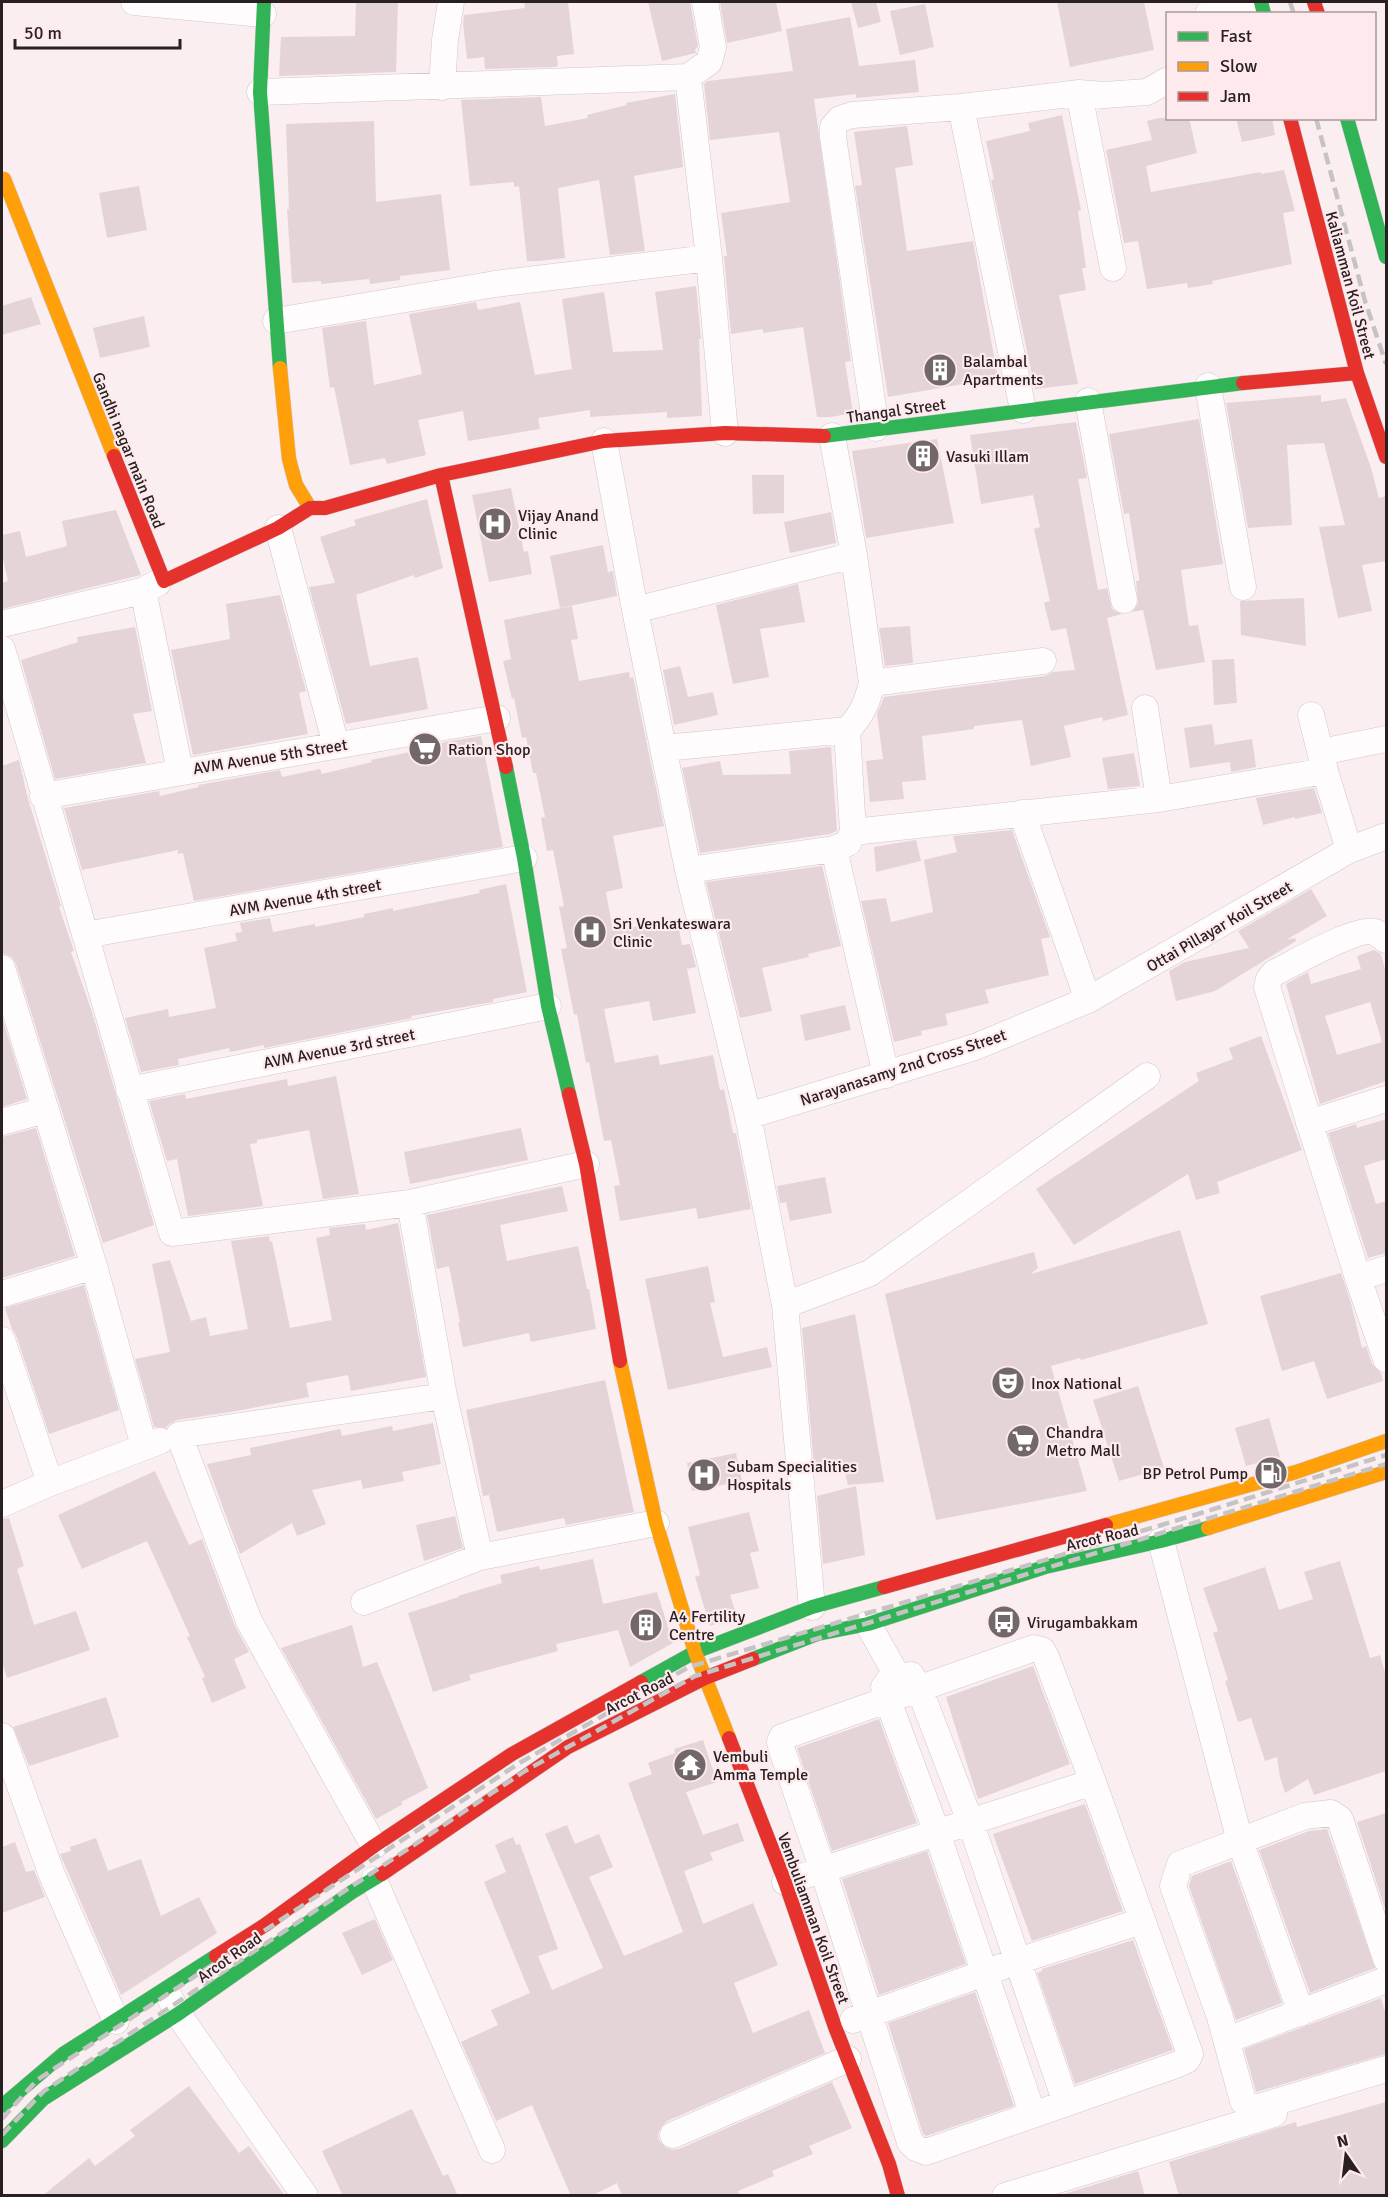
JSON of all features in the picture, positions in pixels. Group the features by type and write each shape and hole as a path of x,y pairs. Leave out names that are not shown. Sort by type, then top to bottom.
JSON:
{"street":[{"path":"2,624 153,585 278,528 310,508 296,485 289,459 276,321 260,92 263,8 134,2"},
{"path":"442,87 445,40 451,2"},
{"path":"260,92 688,77 709,62 713,47 705,2"},
{"path":"1213,12 1248,2"},
{"path":"688,77 709,258 725,433"},
{"path":"876,428 832,137 833,127 840,119 852,115 1079,93 1104,95 1146,92 1166,81"},
{"path":"1079,93 1113,268"},
{"path":"961,106 1023,410"},
{"name":"Kaliamman Koil Street","path":"1291,120 1357,373 1386,457"},
{"path":"1348,120 1386,257"},
{"name":"Gandhi nagar main Road","path":"2,173 153,585"},
{"path":"276,321 495,284 709,258"},
{"name":"Thangal Street","path":"310,508 325,508 441,475 604,441 725,433 832,436 876,428 1208,386 1357,373"},
{"path":"1208,386 1243,587"},
{"path":"1088,401 1125,600"},
{"path":"665,748 847,730 859,718 867,703 872,683 854,555 832,436"},
{"path":"604,441 635,610 665,748 688,870 748,1116 785,1305 812,1607"},
{"name":"Vembuliamman Koil Street","path":"441,475 497,718 524,858 548,1006 586,1164 621,1364 656,1523 695,1652 785,1882 835,2027 889,2164 898,2196"},
{"path":"278,528 336,745"},
{"path":"635,610 854,555"},
{"path":"153,585 180,771"},
{"path":"2,649 172,1233 410,1203 586,1164"},
{"path":"872,683 1043,661"},
{"path":"1145,708 1159,799"},
{"path":"1311,715 1349,850"},
{"name":"AVM Avenue 5th Street","path":"43,796 497,718"},
{"path":"688,870 834,849 848,843 853,832 847,730"},
{"path":"853,832 1159,799 1323,762 1386,739"},
{"path":"1022,813 1088,1000"},
{"name":"Ottai Pillayar Koil Street","path":"1088,1000 1349,850 1386,836"},
{"path":"834,849 886,1075"},
{"name":"AVM Avenue 4th street","path":"85,935 524,858"},
{"path":"1386,940 1375,932 1352,935 1274,973 1269,979 1269,996 1358,1278 1386,1359"},
{"path":"2,968 94,1266 144,1446"},
{"name":"Narayanasamy 2nd Cross Street","path":"748,1116 975,1047 1088,1000"},
{"name":"AVM Avenue 3rd street","path":"129,1090 548,1006"},
{"path":"785,1305 870,1273 1147,1076"},
{"path":"1309,1123 1386,1099"},
{"path":"2,1122 45,1110"},
{"path":"410,1203 444,1396 480,1557"},
{"path":"2,1294 94,1266"},
{"path":"1358,1278 1386,1269"},
{"path":"2,1340 50,1483"},
{"path":"2,1504 144,1446 179,1435 444,1396"},
{"path":"179,1435 249,1621 374,1846"},
{"name":"Arcot Road","path":"2,2106 63,2054 265,1925 374,1846 512,1754 695,1652 812,1607 1296,1472 1386,1441"},
{"name":"Arcot Road","path":"2,2141 43,2099 178,2014 334,1904 374,1880 568,1747 705,1678 817,1634 867,1624 1045,1567 1229,1522 1386,1472"},
{"path":"364,1602 480,1557 656,1523"},
{"path":"1161,1540 1240,1841 1301,2013"},
{"path":"867,1624 895,1672"},
{"path":"1034,1648 1042,1650 1093,1782 1190,2054 1187,2061 926,2152 916,2148 910,2142 824,1870 780,1743 782,1737 919,1688 1034,1648"},
{"path":"895,1672 913,1675 919,1688 970,1821 1066,2103"},
{"path":"895,1672 884,1687 937,1833 1033,2115"},
{"path":"2,1736 52,1875 116,2021"},
{"path":"785,1882 1093,1782"},
{"path":"1386,1959 1340,1819 1331,1813 1318,1813 1180,1864 1173,1886 1220,2017 1243,2100 1252,2109 1386,2069"},
{"path":"374,1880 492,2150"},
{"path":"835,2027 1018,1961 1142,1921"},
{"path":"1227,2040 1386,1980"},
{"path":"166,1989 178,2014 305,2196"},
{"path":"87,2040 100,2063"},
{"path":"673,2135 848,2059"},
{"path":"1005,2196 1386,2080"}],"building":[{"path":"356,2 398,2 396,72 279,76 281,37 355,36"},
{"path":"524,2 568,2 574,54 557,56 558,66 554,67 485,69 484,57 467,59 464,15 525,8"},
{"path":"648,2 690,2 698,46 696,53 662,61"},
{"path":"720,2 776,2 782,31 727,43"},
{"path":"851,2 876,2 881,22 858,28"},
{"path":"1057,2 1144,2 1154,50 1070,67"},
{"path":"925,4 934,47 900,55 890,11"},
{"path":"850,17 859,66 915,60 919,92 856,98 856,94 814,99 851,361 845,362 853,413 817,417 803,327 763,333 763,329 731,334 724,256 727,256 721,213 790,202 779,132 710,140 704,84 708,81 793,71 786,29"},
{"path":"675,94 683,167 634,176 645,251 610,255 599,180 558,188 565,258 538,261 527,261 519,186 514,187 514,182 470,186 461,100 541,97 545,126 588,118 587,115 627,105 626,103"},
{"path":"1062,115 1081,210 1078,211 1086,268 1082,268 1086,290 1059,295 1078,384 1035,389 991,180 994,179 986,141 1030,131 1028,123"},
{"path":"1159,118 1189,120 1197,153 1146,166 1151,192 1284,170 1295,211 1283,213 1292,264 1212,281 1213,284 1188,288 1187,283 1147,289 1138,241 1124,243 1106,150 1152,140 1147,121"},
{"path":"1236,120 1272,120 1275,135 1242,142"},
{"path":"374,121 376,202 441,194 450,270 400,276 400,280 370,284 369,279 321,284 321,281 292,283 287,209 289,209 286,124"},
{"path":"907,126 913,165 895,168 907,251 973,241 998,378 888,397 855,186 862,185 854,132"},
{"path":"139,186 147,230 107,238 99,193"},
{"path":"696,286 701,339 699,339 702,416 667,418 667,412 590,417 590,410 538,418 540,429 468,441 463,411 418,420 426,455 387,464 385,458 350,465 334,387 330,388 322,328 366,321 374,385 422,374 409,314 476,302 478,310 520,302 535,375 572,369 562,299 604,292 613,352 663,350 655,292"},
{"path":"31,297 41,324 2,335 2,306"},
{"path":"144,316 150,347 100,358 93,328"},
{"path":"1321,395 1321,402 1346,398 1371,468 1379,498 1386,496 1386,561 1362,565 1372,611 1338,618 1319,527 1345,525 1324,443 1287,445 1292,525 1248,528 1226,403"},
{"path":"1199,419 1223,564 1181,570 1189,626 1198,625 1205,662 1156,670 1143,610 1132,612 1138,604 1136,581 1139,581 1139,577 1129,513 1124,514 1109,434"},
{"path":"1076,422 1087,478 1078,479 1098,590 1107,588 1112,609 1122,614 1107,618 1128,715 1103,721 1102,717 1064,726 1071,757 1031,766 1022,720 922,736 926,780 902,782 904,799 870,802 866,761 883,759 877,714 884,697 1075,670 1066,628 1051,631 1044,603 1050,601 1034,529 1040,527 1033,495 981,504 970,435"},
{"path":"937,439 954,523 866,538 852,451"},
{"path":"752,475 784,475 784,513 753,514"},
{"path":"511,488 524,552 528,551 532,574 489,582 472,495"},
{"path":"427,499 443,568 415,578 414,575 356,595 370,666 418,657 428,709 346,724 309,587 335,583 320,537 356,525 354,520"},
{"path":"116,510 141,575 2,609 2,583 8,581 2,553 2,535 20,531 26,557 67,546 62,521"},
{"path":"831,512 836,543 790,553 784,522"},
{"path":"603,545 608,572 613,571 617,596 560,608 550,556"},
{"path":"798,584 805,622 760,629 769,677 733,684 716,605"},
{"path":"280,595 306,691 299,693 308,734 193,755 171,650 230,639 226,604"},
{"path":"1304,598 1306,646 1241,635 1240,601"},
{"path":"572,606 578,639 571,640 579,681 629,672 630,678 633,677 664,826 613,836 623,888 606,892 613,931 677,919 682,945 690,944 696,967 687,969 696,1013 653,1021 649,1001 604,1009 615,1063 658,1055 660,1065 713,1055 720,1090 724,1089 733,1133 736,1133 751,1209 698,1219 696,1208 620,1221 614,1186 620,1185 611,1140 604,1141 589,1062 586,1063 577,1014 574,1015 561,949 567,948 559,907 564,906 553,850 547,851 541,818 545,817 536,773 533,773 526,737 522,738 514,698 512,699 503,661 511,659 504,620"},
{"path":"910,626 913,663 885,666 879,628"},
{"path":"135,627 152,711 133,714 146,763 55,779 21,660 78,642 77,637"},
{"path":"1234,659 1237,703 1214,705 1212,660"},
{"path":"680,666 688,697 713,692 718,715 674,725 663,670"},
{"path":"1212,724 1215,745 1252,739 1256,767 1231,772 1230,762 1190,768 1184,728"},
{"path":"481,736 503,847 194,901 183,853 178,854 178,850 82,870 64,808 159,791 160,796 199,787 198,785 280,770 282,777 320,769 322,774 445,742"},
{"path":"831,747 837,831 830,834 700,853 682,768 720,761 723,775 791,774 789,751"},
{"path":"1134,753 1140,786 1108,789 1102,758"},
{"path":"19,760 28,799 61,906 59,907 74,951 71,952 92,1012 154,1225 103,1243 16,964 12,957 2,953 2,766"},
{"path":"1314,788 1322,813 1263,825 1256,798"},
{"path":"1012,830 1050,937 1041,939 1049,975 985,990 989,1003 945,1014 948,1025 921,1031 922,1035 894,1042 861,901 886,898 891,922 933,912 924,860 957,852 953,836"},
{"path":"916,840 921,861 876,872 874,847"},
{"path":"822,866 841,946 808,954 809,957 762,968 772,1011 740,1018 706,882"},
{"path":"506,884 527,992 493,999 493,1002 411,1016 412,1018 264,1048 264,1045 230,1052 229,1048 178,1059 179,1065 141,1072 125,1018 168,1009 169,1017 216,1008 204,948 237,941 235,933 242,932 240,923 270,918 273,932 315,924 315,927 364,917 364,914 393,908 393,911 480,893 479,890"},
{"path":"1311,889 1327,916 1286,940 1295,938 1296,941 1215,991 1176,1001 1169,971 1185,962 1249,948 1238,931"},
{"path":"1374,950 1381,954 1386,973 1386,1081 1320,1104 1286,984 1308,972 1311,984 1361,969 1357,956","holes":["1370,1002 1382,1042 1337,1055 1325,1016"]},
{"path":"845,1005 851,1030 805,1041 800,1015"},
{"path":"2,1017 27,1099 2,1107"},
{"path":"1261,1036 1302,1150 1217,1182 1220,1193 1196,1200 1188,1174 1074,1245 1036,1189 1199,1081 1196,1073 1233,1059 1229,1048"},
{"path":"336,1076 359,1194 323,1199 309,1130 257,1140 257,1143 250,1144 263,1206 188,1216 177,1159 167,1161 149,1101 185,1094 186,1099 287,1079 288,1086"},
{"path":"1386,1119 1386,1159 1364,1166 1376,1204 1386,1201 1386,1253 1368,1258 1328,1133 1356,1124 1357,1128"},
{"path":"36,1128 75,1256 2,1278 2,1137"},
{"path":"521,1128 528,1160 410,1184 404,1152"},
{"path":"825,1177 832,1213 790,1221 786,1202 780,1203 777,1186"},
{"path":"562,1186 568,1211 500,1225 507,1261 578,1246 596,1329 531,1342 529,1333 463,1347 449,1266 437,1269 427,1215"},
{"path":"398,1223 426,1377 351,1391 348,1375 306,1383 309,1397 177,1420 166,1428 154,1427 135,1359 170,1352 152,1264 170,1260 191,1321 206,1317 210,1336 248,1329 231,1241 269,1236 270,1242 272,1241 290,1328 332,1320 316,1238 330,1235 329,1228 365,1224 366,1230"},
{"path":"1180,1230 1208,1324 1081,1360 1080,1358 1051,1366 1087,1491 936,1520 885,1294 1034,1252 1038,1268 1031,1274"},
{"path":"708,1266 715,1302 710,1303 723,1357 767,1347 772,1367 668,1390 645,1279"},
{"path":"1341,1273 1362,1348 1366,1346 1372,1364 1381,1373 1383,1381 1327,1399 1314,1361 1282,1371 1260,1296"},
{"path":"84,1285 119,1410 49,1434 5,1308"},
{"path":"855,1314 884,1482 848,1485 842,1460 814,1466 802,1328"},
{"path":"605,1380 634,1512 566,1525 564,1518 497,1532 489,1495 483,1496 466,1410"},
{"path":"1138,1386 1164,1468 1119,1481 1093,1400"},
{"path":"1269,1418 1280,1457 1246,1466 1235,1428"},
{"path":"433,1423 441,1464 402,1472 404,1481 363,1489 361,1480 312,1490 326,1524 297,1536 292,1523 240,1554 207,1464 251,1455 250,1448 340,1429 342,1436 392,1426 393,1431"},
{"path":"736,1453 742,1481 692,1491 687,1463"},
{"path":"155,1471 189,1545 202,1539 235,1626 249,1652 234,1659 246,1688 212,1703 202,1678 205,1677 187,1637 190,1636 147,1541 82,1569 58,1515"},
{"path":"856,1486 865,1555 823,1564 817,1496"},
{"path":"749,1512 759,1551 750,1553 759,1588 730,1595 737,1616 710,1626 695,1577 700,1575 688,1527"},
{"path":"455,1516 463,1548 424,1561 416,1525"},
{"path":"9,1518 24,1566 17,1569 34,1625 76,1611 90,1650 7,1678 2,1662 2,1519"},
{"path":"593,1559 603,1604 657,1592 673,1643 630,1667 618,1630 556,1644 558,1651 469,1675 471,1680 433,1692 408,1613 502,1583 500,1575 539,1566 540,1570"},
{"path":"1340,1561 1370,1658 1380,1655 1386,1676 1386,1771 1314,1795 1308,1779 1285,1793 1277,1757 1265,1761 1251,1718 1238,1722 1213,1633 1218,1631 1203,1588 1265,1567 1279,1610 1313,1599 1304,1572"},
{"path":"352,1625 363,1667 377,1662 428,1788 401,1802 403,1804 376,1819 281,1648"},
{"path":"1033,1666 1070,1764 978,1799 946,1697"},
{"path":"106,1697 119,1737 29,1766 13,1727"},
{"path":"879,1719 917,1823 832,1851 797,1748"},
{"path":"703,1740 717,1782 686,1792 703,1835 738,1823 744,1841 710,1853 713,1860 684,1871 703,1924 753,1903 778,1965 734,1983 753,2033 809,2010 825,2053 667,2121 658,2134 659,2140 665,2147 672,2150 679,2149 832,2082 852,2128 809,2146 813,2154 772,2171 774,2176 738,2191 740,2196 622,2196 617,2183 591,2196 571,2196 532,2105 496,2121 461,2042 498,2025 491,2010 530,1993 484,1882 506,1872 495,1845 513,1837 516,1845 520,1844 558,1949 538,1956 552,1990 603,1968 545,1834 567,1825 575,1844 599,1834 613,1867 589,1877 624,1956 683,1932 628,1783 652,1774 648,1763 675,1753 674,1749"},
{"path":"1085,1804 1123,1911 1032,1941 993,1834"},
{"path":"1386,1813 1386,1912 1357,1822"},
{"path":"1327,1829 1375,1968 1310,1993 1259,1850 1309,1831"},
{"path":"96,1838 108,1871 141,1859 161,1916 199,1897 217,1933 121,1995 60,1854 71,1851 70,1847"},
{"path":"15,1842 26,1872 34,1870 45,1897 2,1913 2,1847"},
{"path":"927,1851 966,1964 879,1995 842,1879"},
{"path":"1231,1861 1282,2003 1236,2020 1189,1886 1192,1876"},
{"path":"375,1919 393,1960 362,1975 342,1933"},
{"path":"1133,1940 1173,2050 1075,2084 1037,1973 1042,1969"},
{"path":"975,1992 1014,2106 926,2136 923,2134 888,2023"},
{"path":"1381,1998 1386,2015 1386,2054 1256,2092 1244,2049"},
{"path":"189,2086 239,2153 249,2146 285,2196 42,2196 89,2158 95,2166 135,2136 130,2130"},
{"path":"1386,2102 1386,2196 1179,2196 1169,2162 1296,2122 1297,2127"},
{"path":"412,2109 443,2176 448,2174 458,2196 343,2196 322,2151"},
{"path":"1138,2171 1145,2196 1058,2196"}],"railway":[{"path":"1290,2 1293,12"},
{"path":"1317,120 1365,301 1386,364"},
{"path":"2,2119 37,2080 521,1762 689,1667 1386,1455"},
{"path":"2,2135 44,2091 525,1771 695,1676 1386,1464"}],"traffic: fast":[{"path":"264,2 260,92 280,368"},
{"path":"1261,2 1264,12"},
{"path":"1348,120 1386,257"},
{"path":"824,436 1243,383"},
{"path":"506,767 524,858 548,1006 569,1094"},
{"path":"753,1659 817,1634 868,1624 1045,1567 1208,1528"},
{"path":"641,1682 695,1652 812,1607 884,1587"},
{"path":"2,2141 43,2099 178,2014 352,1892 382,1874"},
{"path":"2,2106 63,2054 216,1956"}],"traffic: slow":[{"path":"2,180 4,179 114,456"},
{"path":"280,368 289,459 296,485 310,508"},
{"path":"620,1361 656,1523 695,1652 729,1738"},
{"path":"1106,1525 1296,1472 1386,1441"},
{"path":"1208,1528 1386,1472"}],"traffic: jam":[{"path":"1314,2 1317,12"},
{"path":"1291,120 1357,373 1386,457"},
{"path":"1243,383 1357,373"},
{"path":"310,508 325,508 441,475 604,441 725,433 824,436"},
{"path":"114,456 164,581 278,528 310,508"},
{"path":"441,475 506,767"},
{"path":"569,1094 586,1164 620,1361"},
{"path":"884,1587 1106,1525"},
{"path":"382,1874 568,1747 705,1678 753,1659"},
{"path":"216,1956 265,1925 374,1846 512,1754 641,1682"},
{"path":"729,1738 785,1882 835,2027 889,2164 898,2196"}],"place":[{"name":"Balambal Apartments","path":"940,370"},
{"name":"Vasuki Illam","path":"923,456"},
{"name":"Vijay Anand Clinic","path":"495,524"},
{"name":"Ration Shop","path":"425,749"},
{"name":"Sri Venkateswara Clinic","path":"590,932"},
{"name":"Inox National","path":"1008,1383"},
{"name":"Chandra Metro Mall","path":"1023,1441"},
{"name":"BP Petrol Pump","path":"1271,1473"},
{"name":"Subam Specialities Hospitals","path":"704,1475"},
{"name":"Virugambakkam","path":"1004,1622"},
{"name":"A4 Fertility Centre","path":"646,1625"},
{"name":"Vembuli Amma Temple","path":"690,1765"}]}
